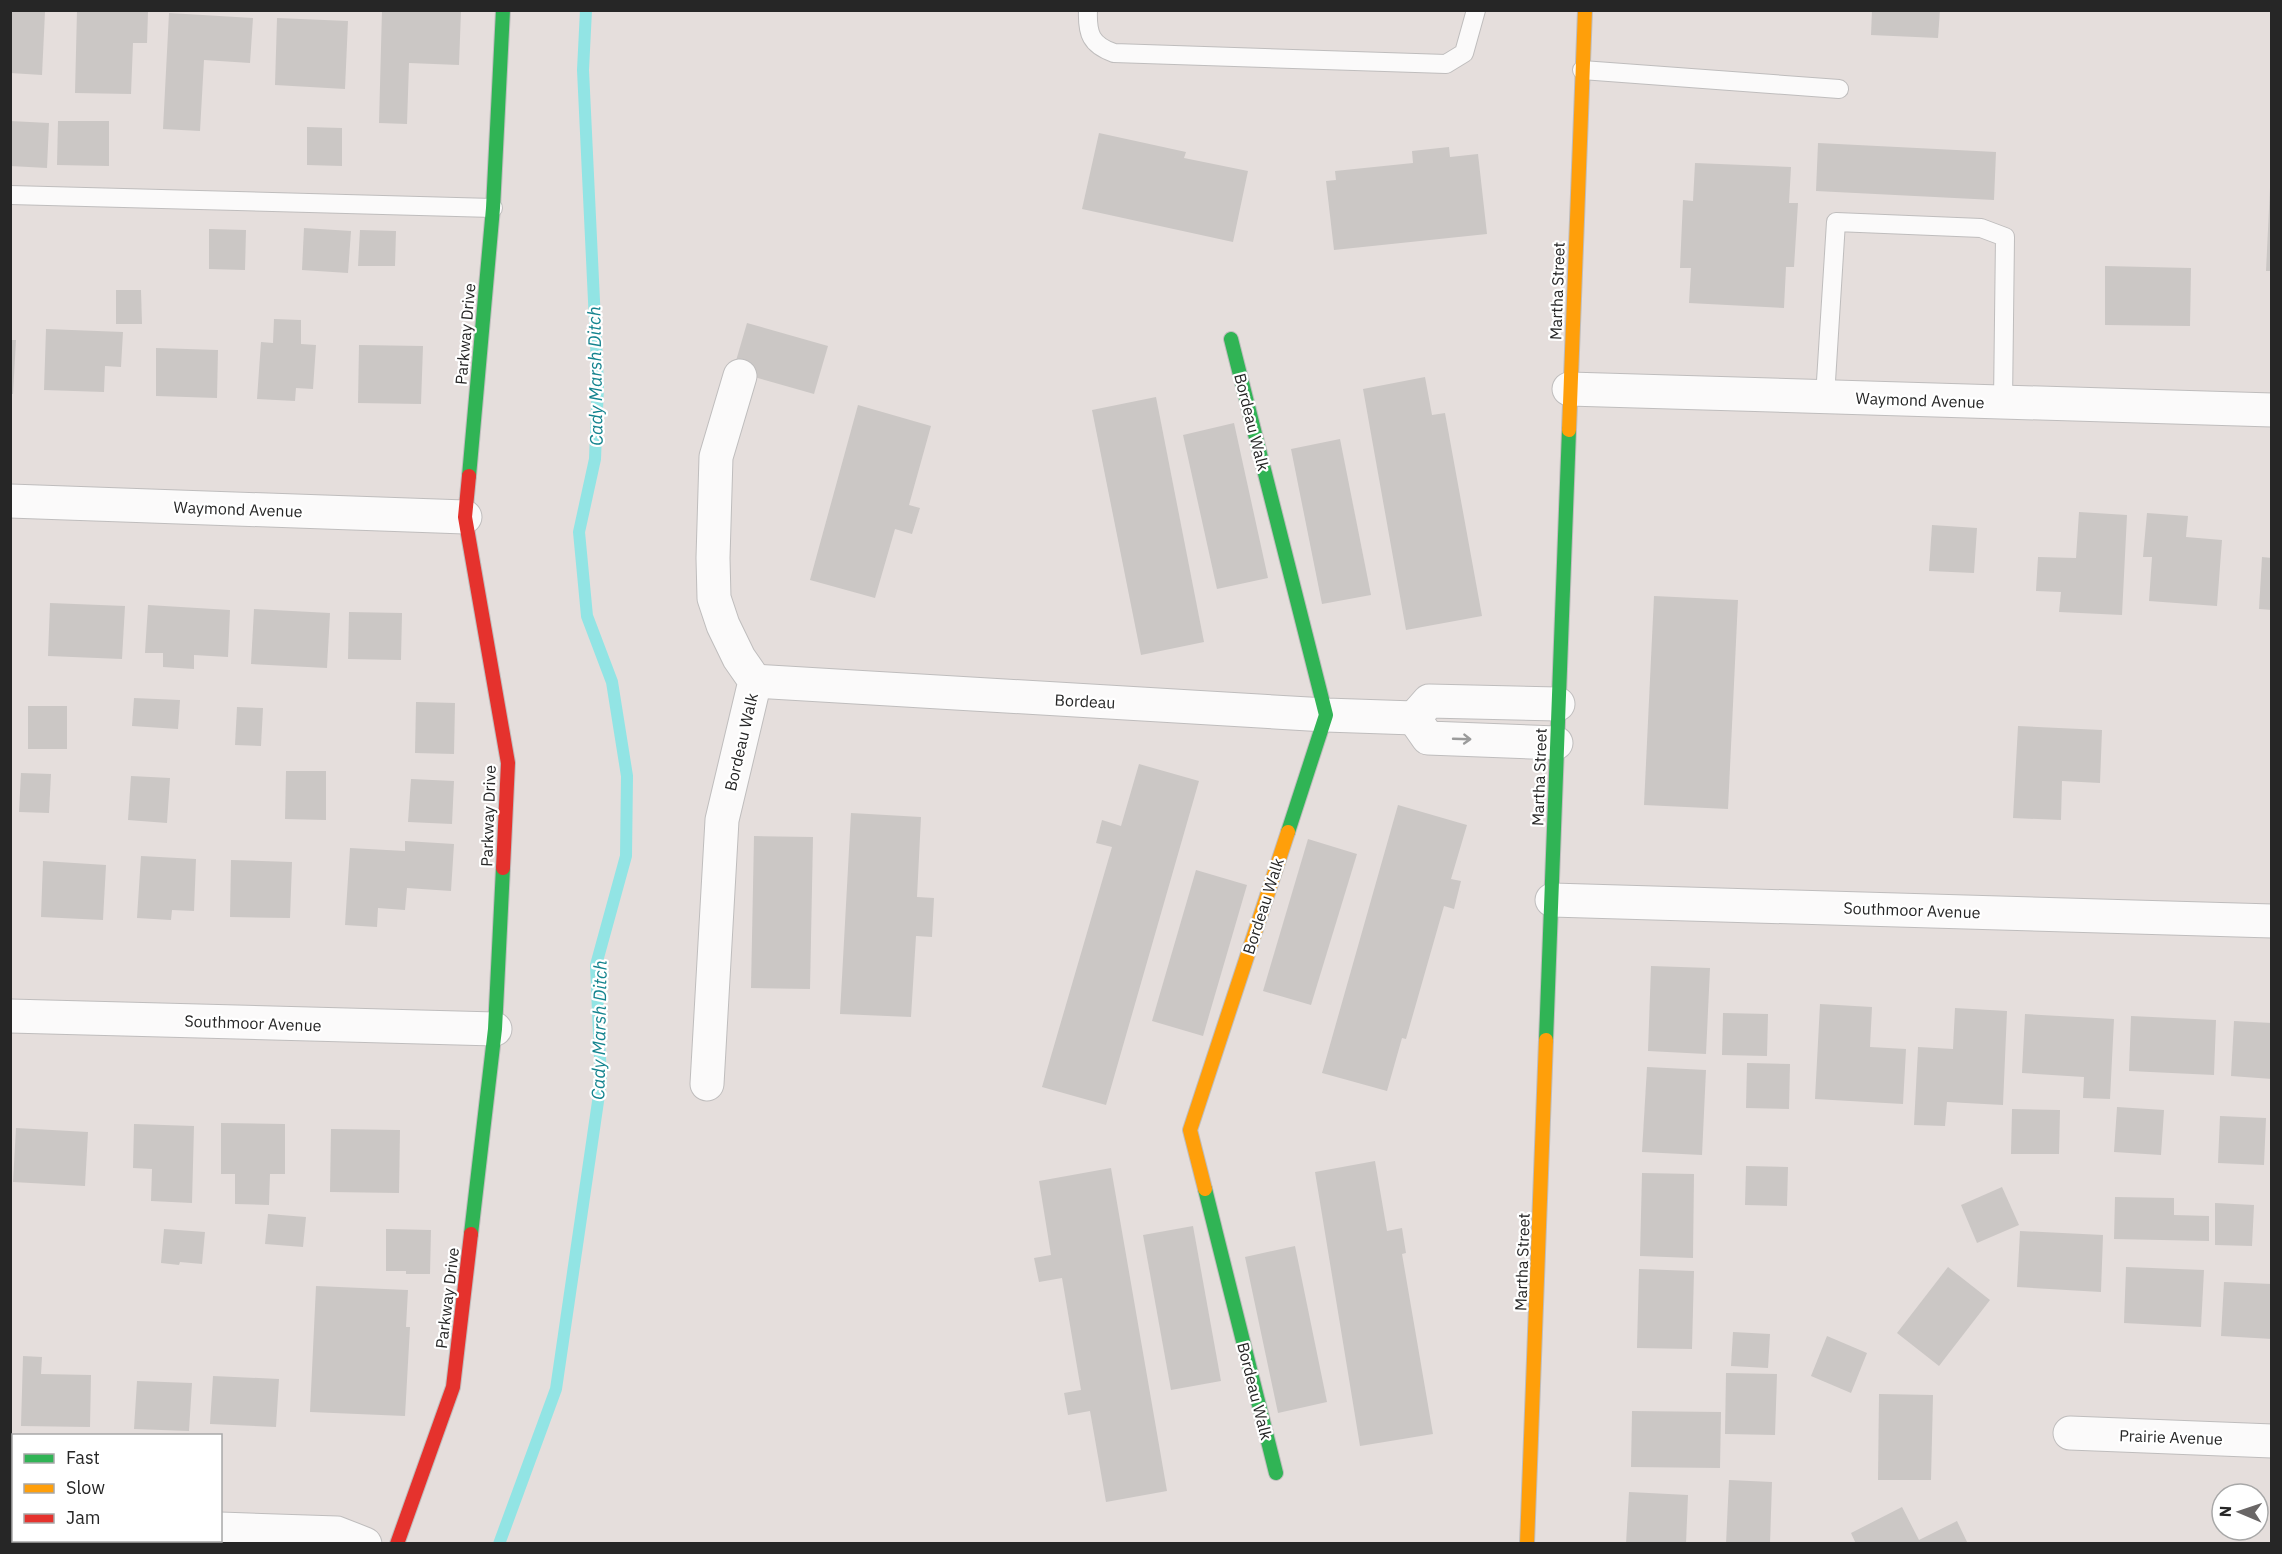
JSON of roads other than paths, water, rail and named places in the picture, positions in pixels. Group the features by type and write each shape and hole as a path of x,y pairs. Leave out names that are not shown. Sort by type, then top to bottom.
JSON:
{"street":[{"name":"Parkway Drive","path":"397,1544 453,1388 495,1029 508,763 465,517 493,208 503,10"},
{"name":"Martha Street","path":"1527,1544 1585,10"},
{"name":"Bordeau Walk","path":"1231,339 1326,715 1190,1130 1275,1473"},
{"name":"Bordeau Walk","path":"707,1084 722,820 755,681 727,633 714,598 716,457 740,376"},
{"name":"Waymond Avenue","path":"1569,389 2271,410"},
{"name":"Waymond Avenue","path":"10,501 465,517"},
{"name":"Bordeau","path":"755,681 1326,715 1414,718"},
{"path":"1557,742 1428,738 1414,718 1429,701 1558,704"},
{"name":"Southmoor Avenue","path":"1552,900 2271,921"},
{"name":"Southmoor Avenue","path":"10,1016 495,1029"},
{"name":"Prairie Avenue","path":"2070,1433 2271,1441"},
{"path":"222,1530 337,1533 365,1544"}],"lane":[{"path":"1088,10 1087,28 1100,48 1114,53 1446,64 1464,52 1476,10"},
{"path":"1582,70 1839,89"},
{"path":"10,195 493,208"},
{"path":"1825,397 1836,222 1982,228 2005,237 2003,402"}],"waterway":[{"name":"Cady Marsh Ditch","path":"499,1544 556,1389 601,1081 596,965 626,856 627,776 612,682 587,616 579,532 595,459 598,385 583,70 586,10"}]}
